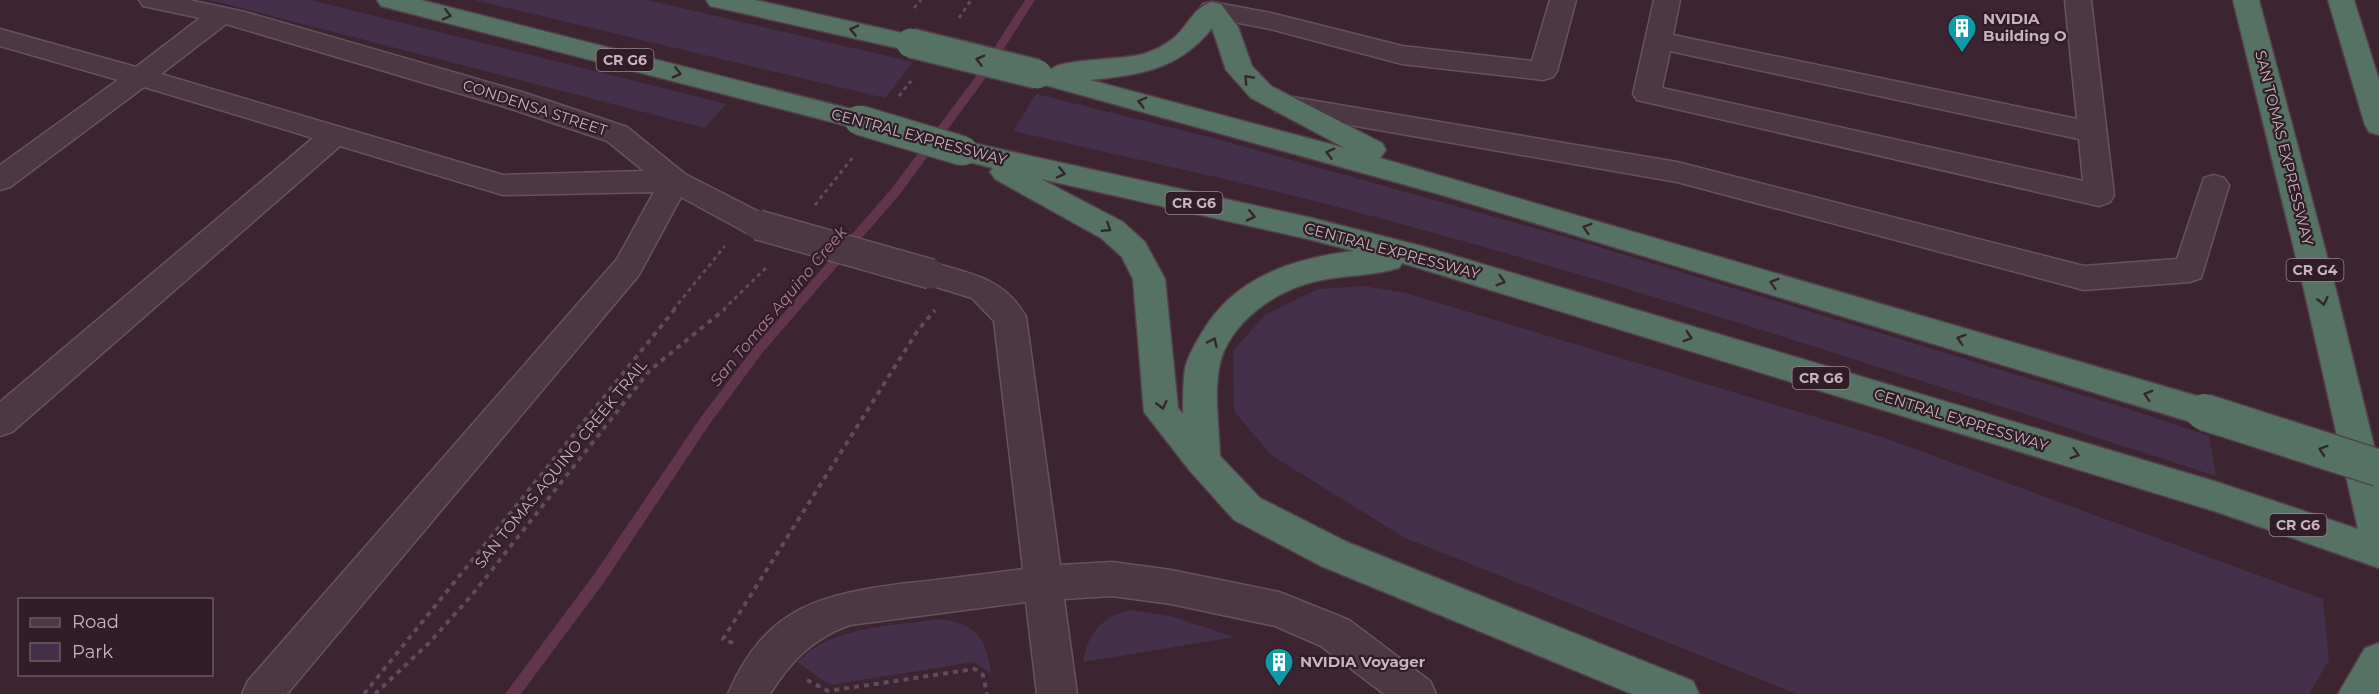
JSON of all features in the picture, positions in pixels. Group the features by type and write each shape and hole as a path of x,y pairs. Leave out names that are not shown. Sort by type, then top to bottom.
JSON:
{"highway":[{"name":"CENTRAL EXPRESSWAY","path":"390,0 859,120 963,151 1312,229 1425,258 2217,497 2379,552"},
{"path":"719,0 1037,74 1447,186 2204,412 2379,468"},
{"path":"2341,0 2379,125"},
{"name":"SAN TOMAS EXPRESSWAY","path":"2244,2 2321,294 2379,542"},
{"path":"1037,74 1121,67 1164,55 1173,51 1190,37 1213,5 1229,33 1232,51 1240,70 1261,92 1447,186"},
{"path":"963,151 1112,230 1134,250 1149,279 1161,411 1202,461 1247,509 1334,554 1679,694"},
{"path":"1202,461 1202,368 1217,333 1242,304 1276,281 1344,261 1425,258"},
{"path":"2358,694 2379,661"}],"street":[{"name":"CONDENSA STREET","path":"152,0 220,15 512,99 617,134 675,181 753,222 935,275 991,284 1010,316 1044,583"},
{"path":"1213,5 1402,55 1482,66 1543,71 1563,0"},
{"path":"1667,0 1647,94 2099,195 2078,0"},
{"path":"0,180 220,15"},
{"path":"0,37 503,185 675,181 628,267 262,694"},
{"path":"1659,40 2092,132"},
{"path":"1286,105 1677,172 2084,278 2190,270 2214,185"},
{"path":"0,422 335,135"},
{"path":"748,694 770,658 789,638 816,619 850,608 1044,583 1112,579 1171,587 1279,609 1335,633 1416,694"},
{"path":"1044,583 1057,694"}],"path":[{"path":"958,20 971,0"},
{"path":"894,103 915,75"},
{"path":"809,213 859,149"},
{"name":"SAN TOMAS AQUINO CREEK TRAIL","path":"364,694 753,222"},
{"name":"SAN TOMAS AQUINO CREEK TRAIL","path":"375,694 429,643 472,595 650,370 677,344 752,287 773,260"},
{"path":"935,275 929,293 937,306 918,330 723,639 770,658 828,691 975,669 983,675 987,694"}],"green space":[{"path":"211,0 310,0 726,104 705,128"},
{"path":"474,0 647,0 913,62 885,98"},
{"path":"1036,94 1213,138 1573,239 2141,413 2209,436 2216,476 1662,299 1550,266 1287,194 1013,131"},
{"path":"1363,286 1406,293 1885,438 2323,599 2329,660 2309,694 1797,694 1405,538 1271,455 1234,411 1233,351 1265,315 1318,289"},
{"path":"1132,610 1170,616 1235,637 1083,662 1088,643 1098,627 1113,616"},
{"path":"939,619 962,624 977,635 983,642 991,674 974,662 830,685 797,662 811,650 845,634 883,626"}],"waterway":[{"name":"San Tomas Aquino Creek","path":"512,694 600,577 705,421 759,349 896,191 978,81 1030,0"}],"place":[{"name":"NVIDIA Building O","path":"1962,54"},
{"name":"NVIDIA Voyager","path":"1279,688"}]}
